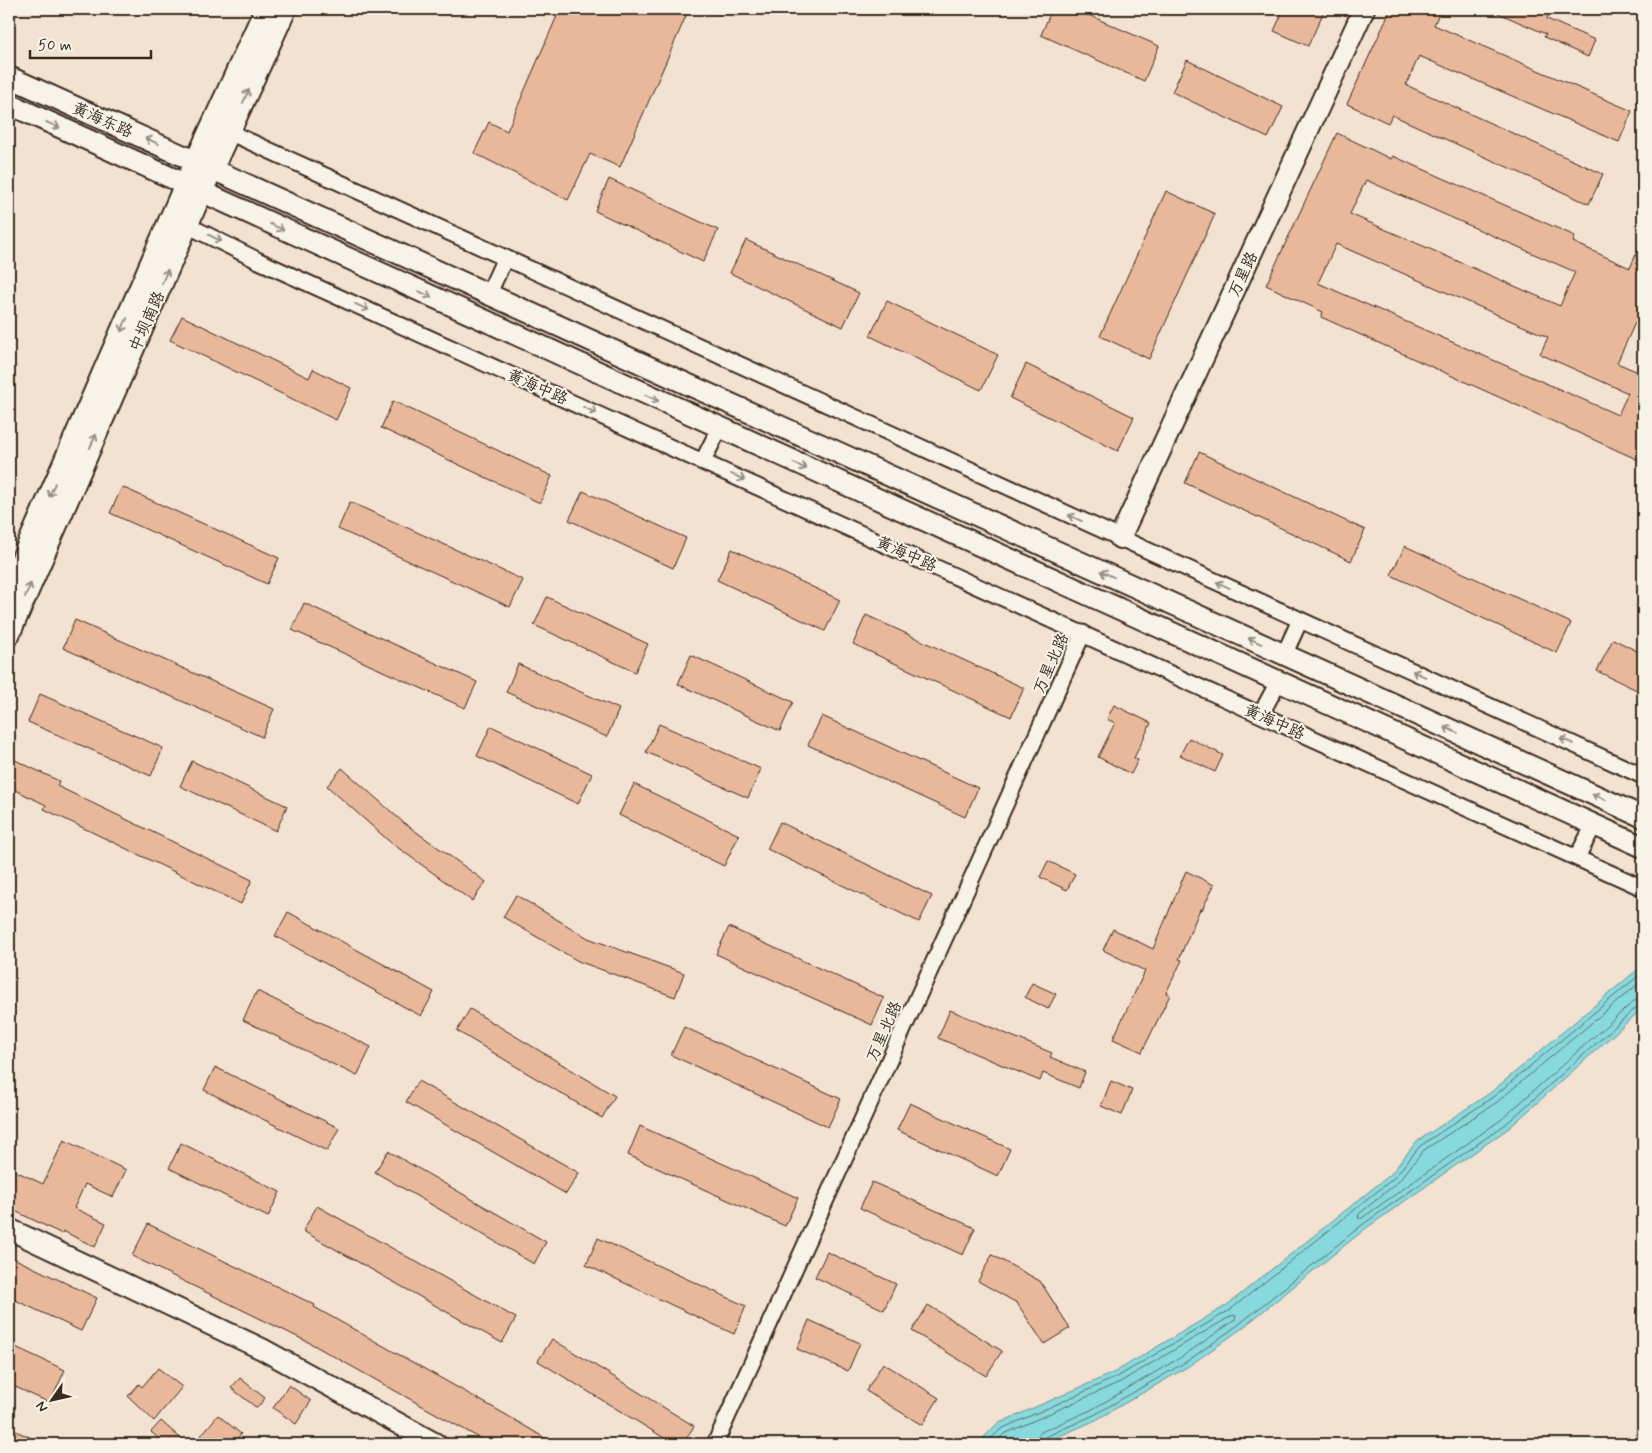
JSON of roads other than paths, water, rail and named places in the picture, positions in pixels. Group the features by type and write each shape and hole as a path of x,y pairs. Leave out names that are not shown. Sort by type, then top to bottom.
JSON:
{"street":[{"name":"中坝南路","path":"205,165 213,125 265,9"},
{"name":"中坝南路","path":"9,588 205,165 286,9"},
{"name":"万星路","path":"1120,538 1364,9"},
{"name":"黄海东路","path":"9,77 205,165"},
{"name":"黄海东路","path":"9,104 194,188"},
{"path":"213,125 1643,776"},
{"path":"205,165 488,295 1643,817"},
{"path":"194,188 719,429 1643,847"},
{"name":"中坝南路","path":"9,635 179,221"},
{"name":"黄海中路","path":"179,221 259,261 1643,888"},
{"path":"488,295 505,258"},
{"path":"703,461 719,429"},
{"path":"1284,655 1300,620"},
{"name":"万星北路","path":"715,1444 1083,633"},
{"path":"1261,714 1278,682"},
{"path":"1577,857 1594,825"},
{"path":"9,1229 262,1349 436,1444"}],"water":[{"path":"1643,965 1643,1008 1509,1128 1365,1229 1241,1329 1189,1366 1096,1420 1042,1444 977,1444 997,1424 1115,1372 1227,1305 1391,1174 1416,1142 1490,1093"}]}
